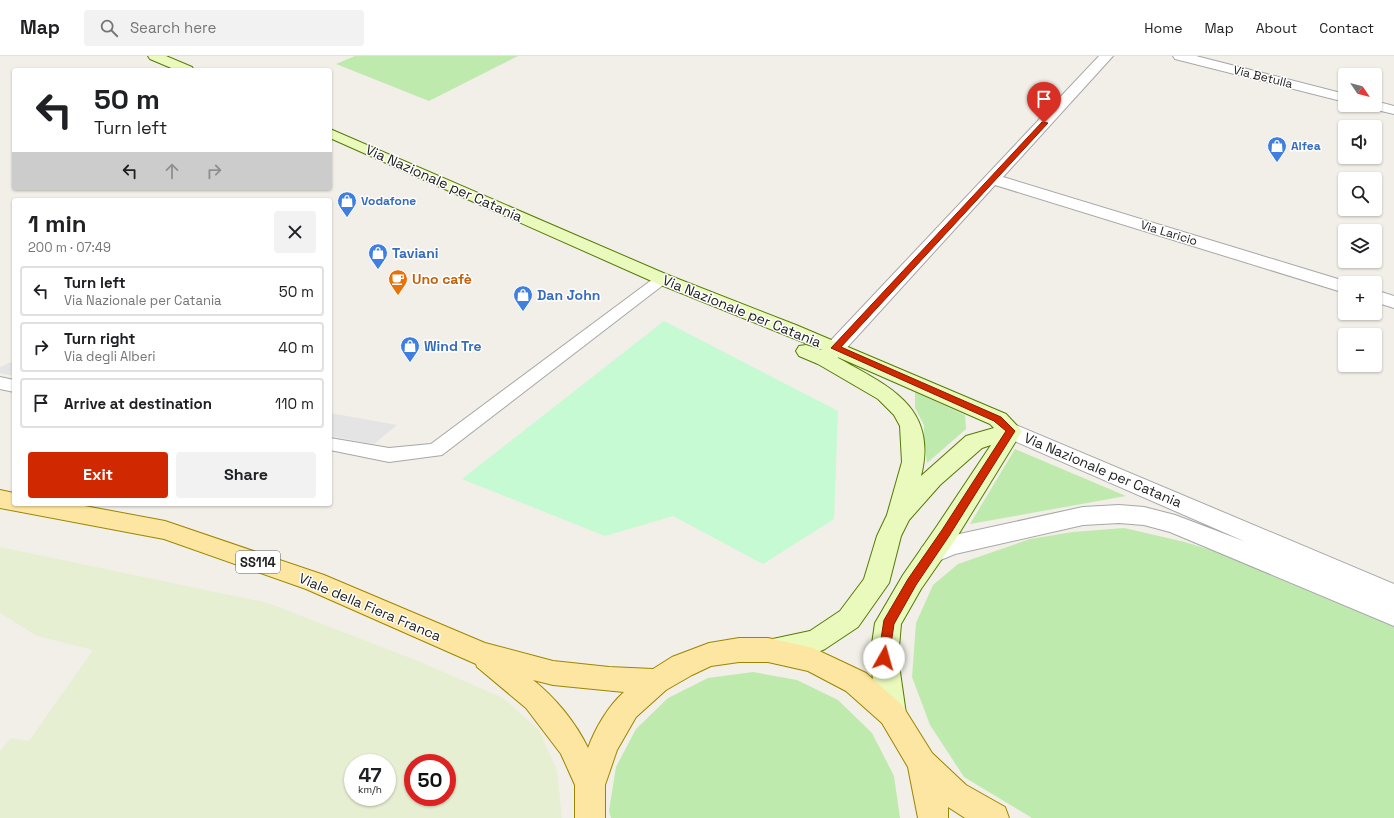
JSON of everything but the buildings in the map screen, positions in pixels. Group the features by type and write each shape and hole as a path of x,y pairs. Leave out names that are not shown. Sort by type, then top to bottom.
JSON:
{"main road":[{"path":"155,56 182,68"},
{"name":"Via Nazionale per Catania","path":"332,134 662,279 710,307 998,419 1011,431"},
{"path":"590,818 590,785 604,744 626,708 656,681 682,666 709,655 739,650 768,650 816,641 849,619 876,583 889,536 899,514 913,462 911,426 902,410 885,394 830,354"},
{"path":"899,514 932,479 974,442 1011,431"},
{"path":"892,714 884,658 888,623 912,582 1011,431"},
{"path":"0,499 12,502"},
{"name":"Viale della Fiera Franca","path":"36,506 165,530 232,552 315,582 481,654"},
{"path":"768,650 814,660 856,682 892,714 922,762 955,795 994,818"},
{"path":"481,654 553,673 609,679 656,681"},
{"path":"481,654 536,699 571,744 590,785"},
{"path":"922,762 933,811 933,818"}],"street":[{"path":"830,354 1106,56"},
{"name":"Via Betulla","path":"1180,56 1338,96"},
{"path":"1382,107 1394,110"},
{"name":"Via Laricio","path":"993,179 1338,285"},
{"path":"1382,298 1394,302"},
{"name":"Via Nazionale per Catania","path":"1011,431 1394,595"},
{"path":"931,554 950,546 1083,516 1119,514 1144,516 1176,524 1394,615"}],"lane":[{"path":"332,444 389,455 436,450 662,279"},
{"path":"0,383 12,386"}],"green space":[{"path":"355,56 518,56 429,101 336,64"},
{"path":"664,321 838,411 834,519 763,564 673,516 605,536 462,479"},
{"path":"915,392 965,415 966,429 927,463 924,441 924,425 915,408"},
{"path":"1015,449 1126,496 970,524"},
{"path":"1124,528 1185,542 1217,552 1394,627 1394,818 1032,818 964,777 930,725 912,677 916,623 933,585 958,564 1030,539 1073,532"},
{"path":"0,547 268,603 418,661 503,698 539,730 557,771 562,818 0,818 0,751 11,738 29,741 93,650 37,636 0,613"},
{"path":"753,672 797,680 838,700 872,733 894,776 900,818 611,818 609,811 616,767 636,729 668,698 708,678"}],"shaded area":[{"path":"12,362 12,376 0,373 0,367"},
{"path":"332,413 397,425 374,444 332,436"}],"place":[{"name":"Alfea","path":"1277,163"},
{"name":"Vodafone","path":"347,218"},
{"name":"Taviani","path":"378,270"},
{"name":"Uno cafè","path":"398,296"},
{"name":"Dan John","path":"523,312"},
{"name":"Wind Tre","path":"410,363"}],"route":[{"path":"884,658 888,623 912,582 946,533 1011,431 998,419 836,348 1044,123"}]}
